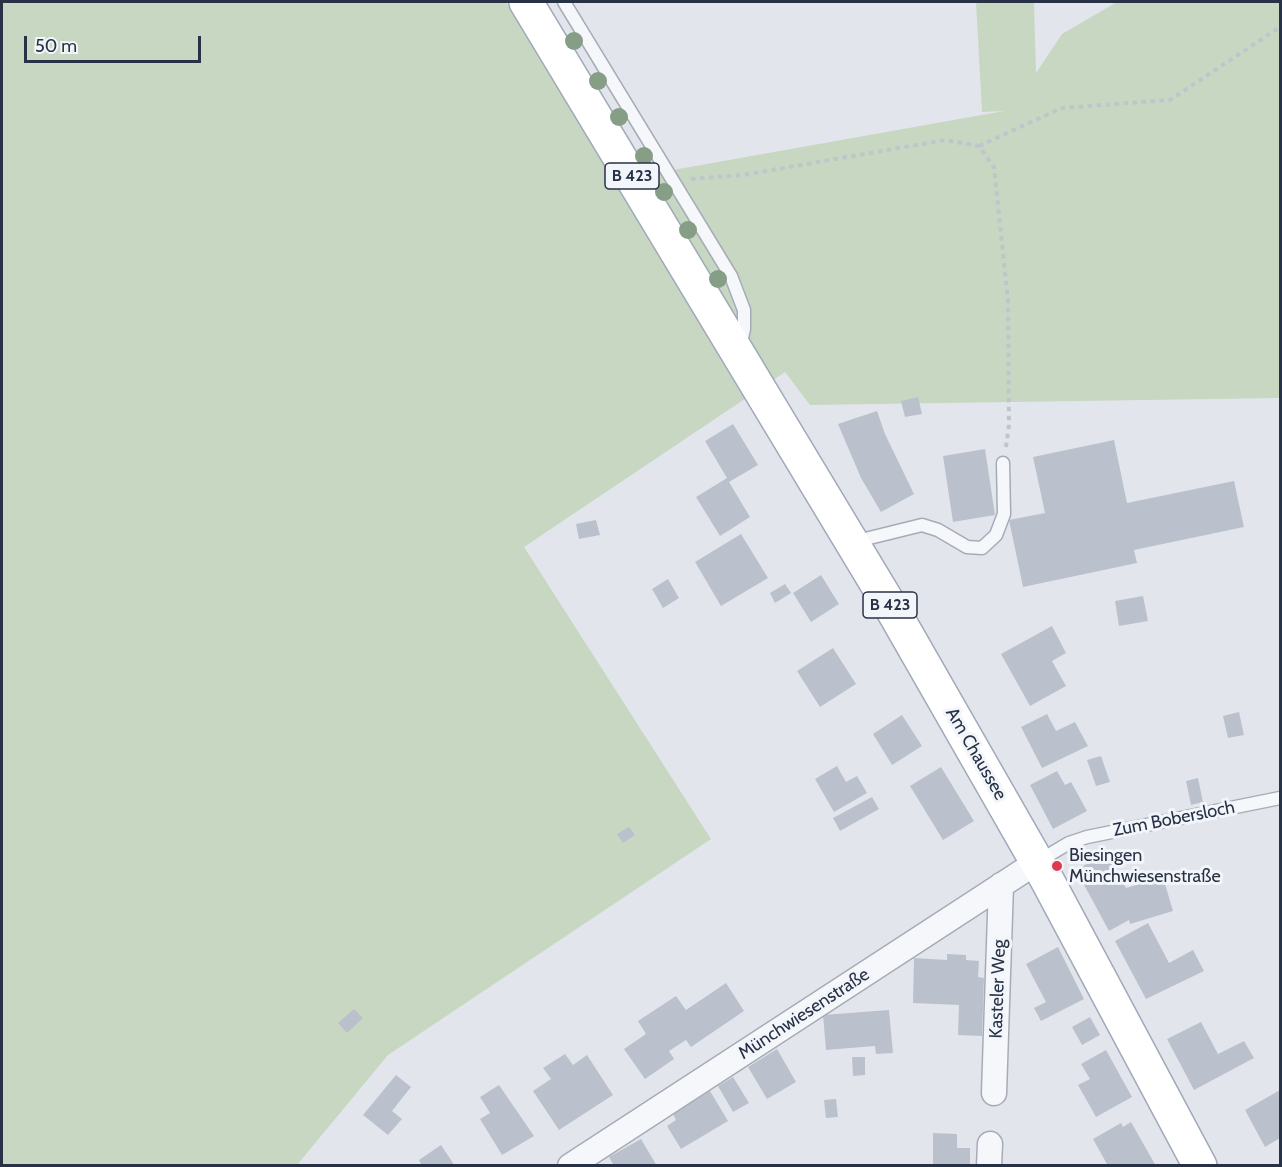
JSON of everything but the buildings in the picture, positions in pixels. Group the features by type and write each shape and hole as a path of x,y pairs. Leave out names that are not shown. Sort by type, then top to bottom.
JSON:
{"main road":[{"name":"B 423","path":"526,2 739,351"},
{"name":"Am Chaussee","path":"739,351 1037,862 1200,1166"}],"street":[{"name":"Münchwiesenstraße","path":"570,1166 1037,862"},
{"name":"Kasteler Weg","path":"994,1093 1001,885"}],"lane":[{"path":"564,2 731,276 744,310 744,329 739,351"},
{"path":"852,542 922,525 938,530 967,547 982,548 996,535 1004,514 1003,463"},
{"name":"Zum Bobersloch","path":"1037,862 1070,843 1087,837 1281,798"}],"path":[{"path":"672,180 743,175 945,140 979,146 1062,108 1170,100 1281,27"},
{"path":"979,146 994,167 1008,301 1009,425 1003,463"}],"green space":[{"path":"2,2 506,2 617,180 1004,111 982,112 976,2 1034,2 1036,73 1062,34 1117,2 1280,2 1280,398 810,405 785,372 524,547 711,839 388,1055 297,1165 2,1166"}],"place":[{"name":"Biesingen Münchwiesenstraße","path":"1057,866"}]}
